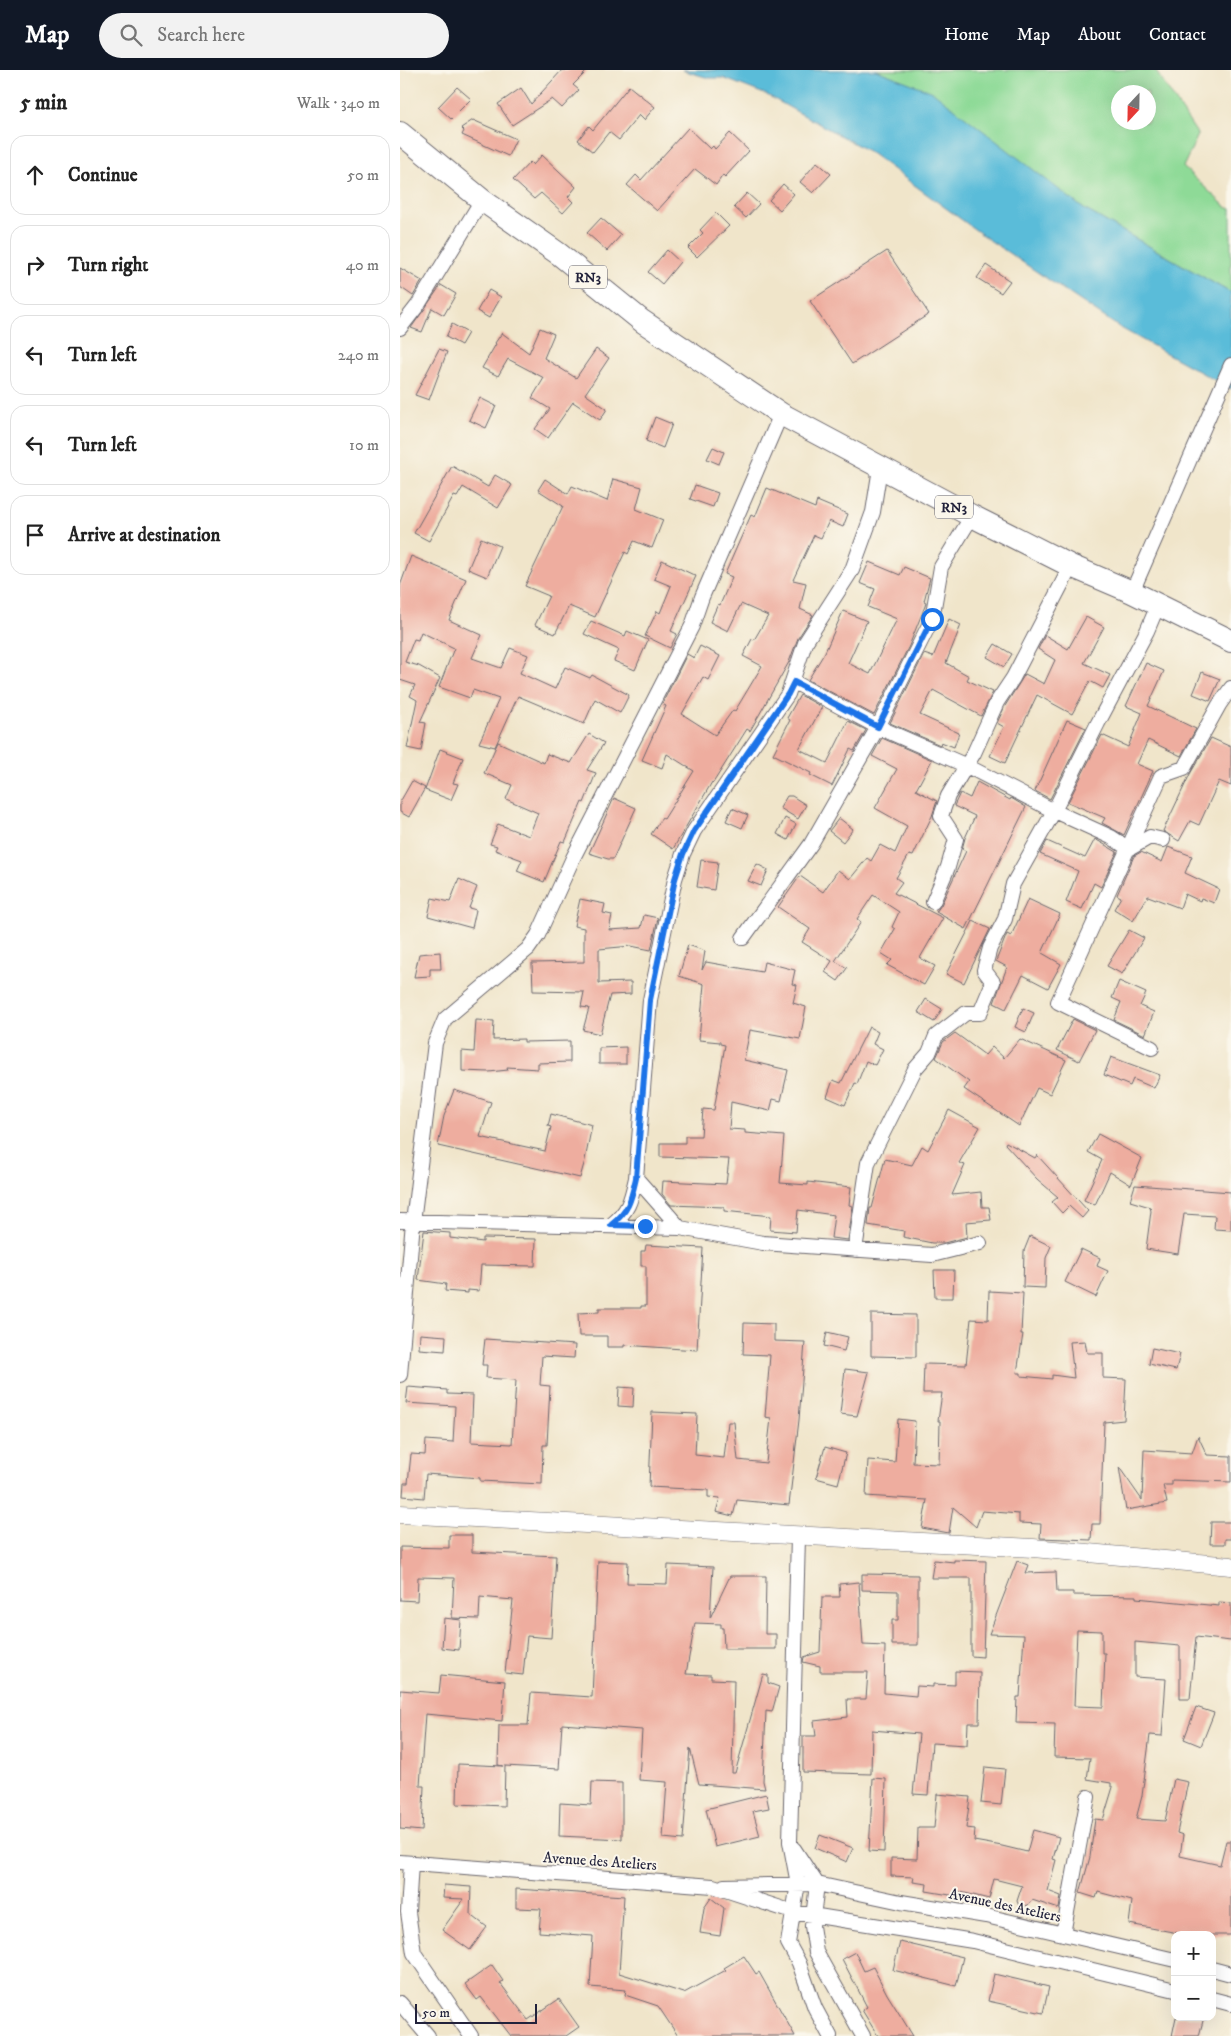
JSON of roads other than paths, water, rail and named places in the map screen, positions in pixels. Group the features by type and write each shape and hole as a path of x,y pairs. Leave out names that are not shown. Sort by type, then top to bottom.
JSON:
{"highway":[{"name":"RN3","path":"400,133 482,200 559,254 642,321 781,414 880,468 1070,566 1132,592 1231,642"}],"street":[{"path":"400,328 418,305 482,200"},
{"path":"1132,592 1231,365"},
{"path":"400,1375 406,1222 434,1043 438,1031 445,1018 528,949 538,935 573,858 692,626 702,597 781,414"},
{"path":"611,1225 622,1216 630,1204 636,1178 650,1000 675,879 683,854 694,831 788,694 794,682 806,644 852,570 873,512 880,468"},
{"path":"742,938 812,844 878,727 932,619 941,567 972,516"},
{"path":"933,902 948,867 956,839 941,816 948,796 967,766 997,702 1013,678 1070,566"},
{"path":"855,1250 868,1163 915,1069 929,1053 936,1036 966,1013 980,1013 993,982 984,970 990,948 1005,919 1013,884 1054,811 1147,631 1158,605"},
{"path":"794,682 878,727 967,766 1054,811 1110,837 1129,849"},
{"path":"1152,1048 1058,1002 1161,776 1184,768 1219,704 1231,688"},
{"path":"1129,849 1150,837 1163,840"},
{"path":"636,1178 680,1228"},
{"path":"406,1222 680,1228 763,1243 932,1255 980,1243"},
{"path":"400,1514 798,1537 1033,1548 1231,1566"},
{"path":"798,1537 790,1842 798,1884 788,1942 799,1963 815,2008 830,2036"},
{"path":"1063,1934 1088,1797"},
{"path":"790,1842 817,1884 812,1926 816,1952 863,2036"},
{"path":"405,1862 408,1912 414,1953 471,2036"},
{"name":"Avenue des Ateliers","path":"405,1862 713,1886 817,1884 901,1902 986,1916 1171,1959"},
{"name":"Avenue des Ateliers","path":"713,1886 793,1912 973,1941 1171,1989"},
{"path":"1216,1970 1231,1974"},
{"path":"1216,2000 1231,2004"},
{"path":"400,2003 428,2036"}],"water":[{"path":"682,70 876,70 933,92 1084,209 1231,293 1231,389 1119,327 988,239 868,151 767,95 723,78 709,78"}]}
